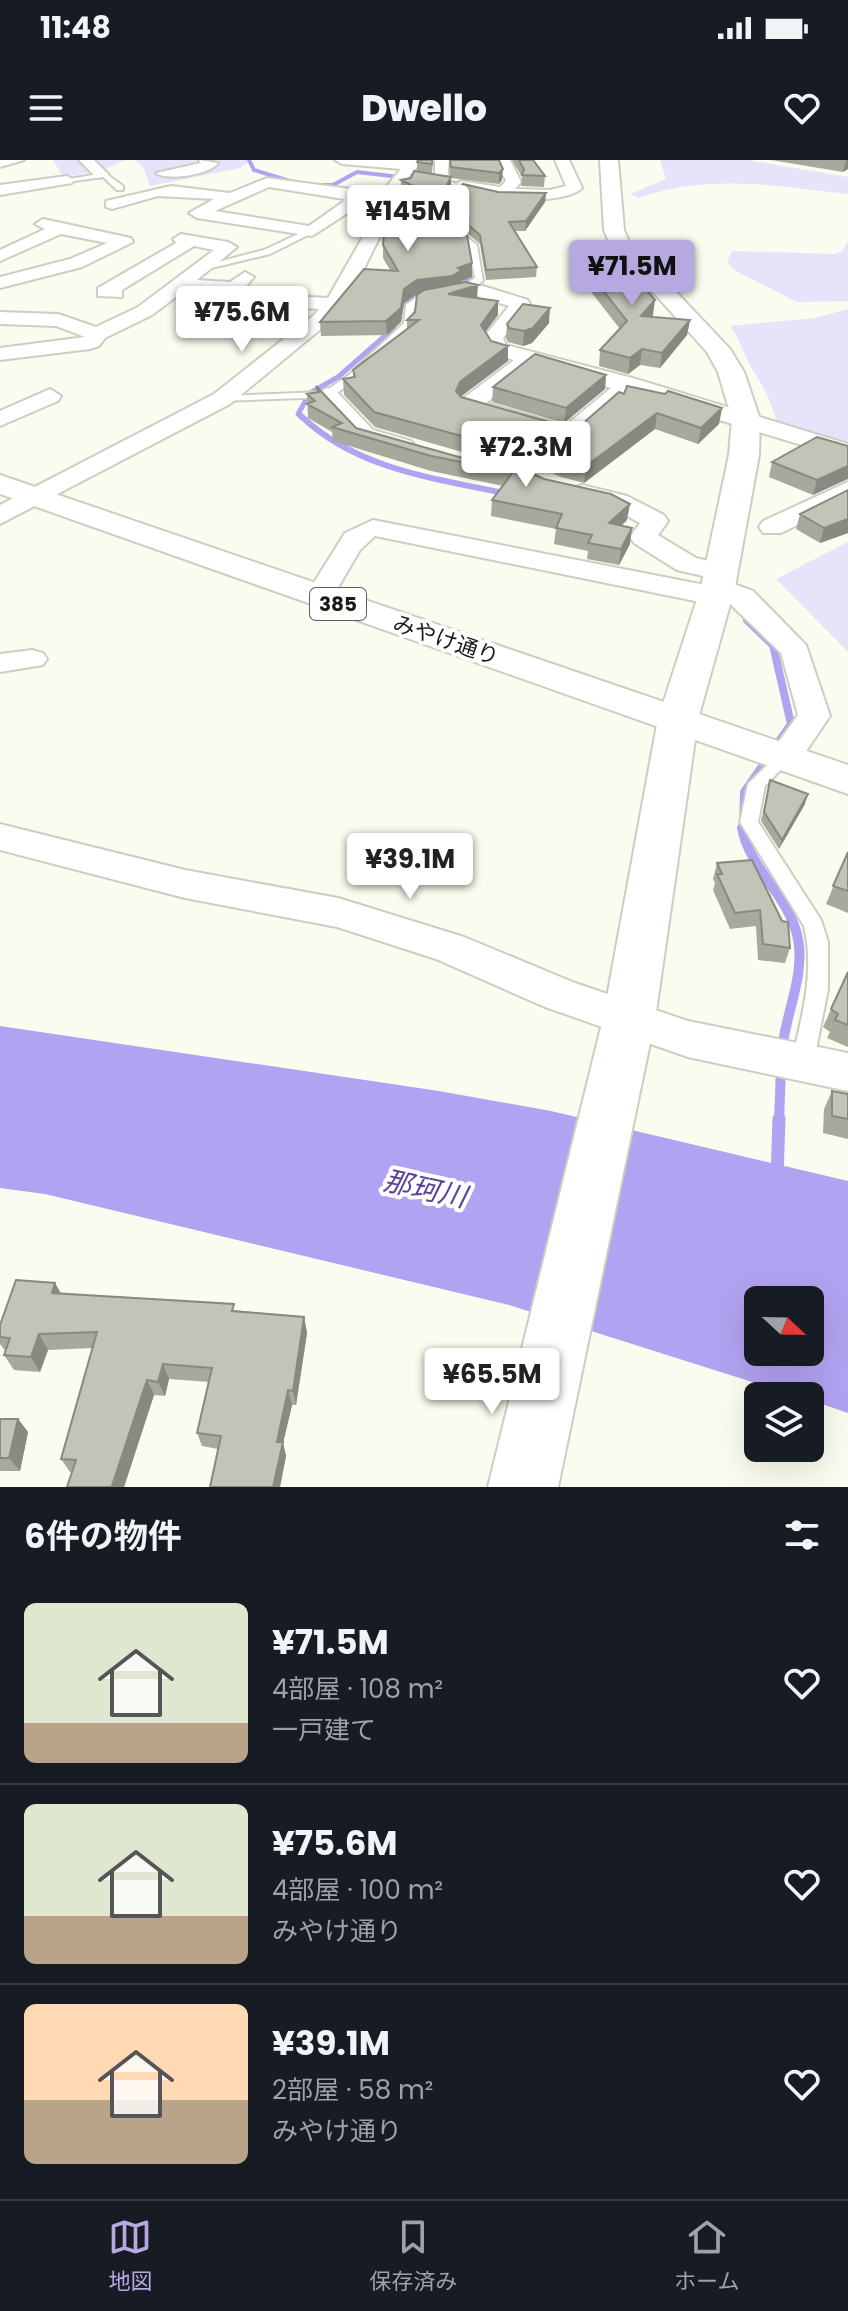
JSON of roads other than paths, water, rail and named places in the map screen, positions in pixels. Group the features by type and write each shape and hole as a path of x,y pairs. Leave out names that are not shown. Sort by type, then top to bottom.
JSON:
{"main road":[{"path":"523,1487 627,1026 678,719 718,585 738,494 746,419 731,372 718,349 620,244 614,230 609,160"},
{"name":"みやけ通り","path":"0,484 848,780"}],"street":[{"path":"0,163 17,160"},
{"path":"86,160 102,175"},
{"path":"112,204 160,176 209,166 211,163 206,160"},
{"path":"342,160 409,167"},
{"path":"442,160 442,181"},
{"path":"503,160 514,182 504,192"},
{"path":"461,185 504,192 550,194 570,191 574,188 562,160"},
{"path":"0,516 222,399 303,334 339,297 347,269 390,189 409,167"},
{"path":"160,176 200,192 232,198"},
{"path":"0,190 67,180"},
{"path":"352,196 351,204 312,231 197,213 267,182 352,196 387,198"},
{"path":"200,192 215,185"},
{"path":"286,204 315,190"},
{"path":"0,256 51,226 125,242 112,251 76,263 0,283"},
{"path":"0,354 92,342 97,334 145,311 228,247 186,240 105,292 115,293"},
{"path":"180,285 235,288 245,277"},
{"path":"470,288 521,304 493,338 498,349 628,384 848,452"},
{"path":"309,290 339,297"},
{"path":"274,301 339,297"},
{"path":"0,318 58,320 97,334"},
{"path":"530,358 469,405 569,434 628,384"},
{"path":"327,395 365,435 432,454"},
{"path":"0,419 50,396"},
{"path":"552,486 618,501 655,521 643,537 718,585 743,597 795,651 814,716 784,758"},
{"path":"772,527 848,490"},
{"path":"319,597 329,585 346,548 362,530 373,528 718,585"},
{"path":"0,663 32,659"},
{"path":"0,837 58,849 185,884 367,921 450,948 627,1026 739,1051 803,1060 848,1072"}],"lane":[{"path":"222,399 327,395 353,377 409,324 409,307 420,299 456,294 470,288 469,283 480,279 473,245 458,235 462,230 450,204 461,185 442,181 409,167"},
{"path":"67,180 109,175 120,188"},
{"path":"203,267 267,252 312,231"},
{"path":"784,758 757,784 749,822 814,925 818,942 818,989 803,1060"}],"water":[{"name":"那珂川","path":"0,1026 439,1091 551,1111 848,1181 848,1413 824,1405 824,1382 752,1382 509,1305 45,1194 0,1188"}],"waterway":[{"path":"249,160 254,170 296,183"},
{"path":"311,185 333,185 357,172 408,178"},
{"path":"469,265 470,275"},
{"path":"455,289 460,282 470,279 470,275"},
{"path":"400,307 415,296 429,294"},
{"path":"303,418 298,414 310,393 338,377 394,328"},
{"path":"301,416 347,449 372,460 425,477 508,494"},
{"path":"747,620 773,645 791,724 777,744"},
{"path":"743,830 744,792 769,756"},
{"path":"742,828 753,857 787,910 798,939 797,980 782,1049"},
{"path":"779,1121 781,1068"},
{"path":"777,1177 779,1119"}]}
